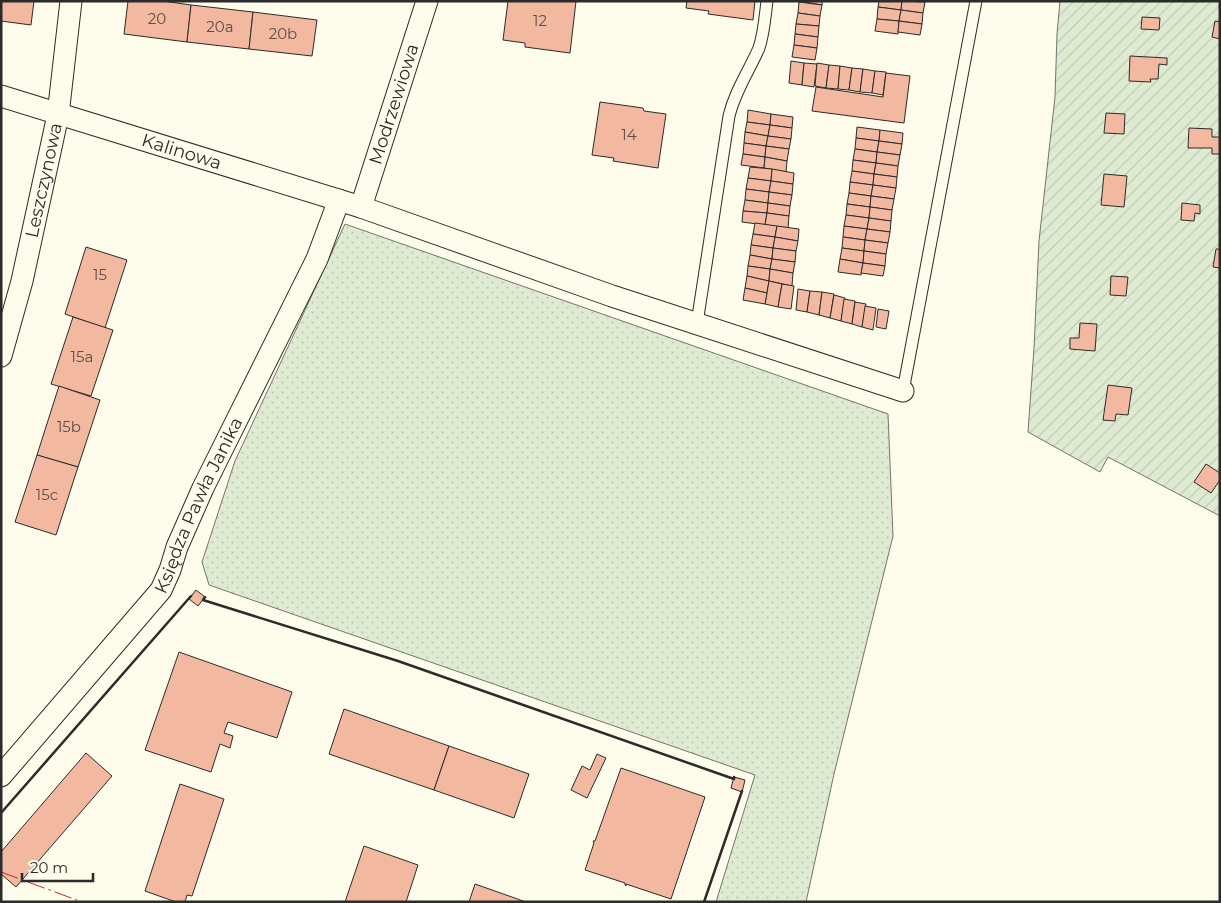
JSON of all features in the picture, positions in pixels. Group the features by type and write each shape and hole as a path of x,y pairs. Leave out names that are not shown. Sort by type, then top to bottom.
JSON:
{"street":[{"name":"Leszczynowa","path":"1,356 22,281 58,115 72,1"},
{"name":"Modrzewiowa","path":"361,207 427,1"},
{"name":"Kalinowa","path":"1,96 361,207 612,296 903,391"},
{"name":"Księdza Pawła Janika","path":"1,776 161,590 177,547 203,488 317,259 338,200"}],"lane":[{"path":"697,323 729,116 733,99 763,34 767,1"},
{"path":"903,391 976,1"}],"green space":[{"path":"1060,1 1220,1 1220,516 1108,457 1100,472 1028,432 1039,241 1055,97"},
{"path":"345,224 888,414 893,536 834,774 806,902 716,902 755,775 209,585 202,562 235,461"}],"building":[{"path":"1,1 34,1 31,25 1,21"},
{"path":"128,1 163,1 191,5 187,42 124,34"},
{"path":"508,1 576,1 570,53 525,47 525,43 503,40"},
{"path":"687,1 755,1 753,20 708,14 709,11 686,8"},
{"path":"799,1 822,1 822,5"},
{"path":"879,1 902,1 901,10 878,7"},
{"path":"902,1 925,2 923,13 901,10"},
{"path":"799,2 822,5 820,16 798,13"},
{"path":"191,5 253,12 249,49 187,42"},
{"path":"878,7 901,10 899,21 877,19"},
{"path":"901,10 923,13 922,24 899,21"},
{"path":"253,12 317,20 312,56 249,49"},
{"path":"798,13 820,16 819,26 796,24"},
{"path":"1142,17 1160,18 1159,30 1141,29"},
{"path":"877,19 899,21 898,34 875,31"},
{"path":"899,21 922,24 920,35 898,32"},
{"path":"1215,21 1220,22 1220,39 1212,37"},
{"path":"796,24 819,26 818,37 795,34"},
{"path":"795,34 818,37 817,48 794,45"},
{"path":"794,45 817,48 815,60 792,57"},
{"path":"1130,56 1167,58 1167,65 1159,64 1158,79 1150,79 1151,82 1129,81"},
{"path":"791,61 804,63 802,85 789,83"},
{"path":"804,63 817,64 814,87 802,85"},
{"path":"817,63 829,65 826,88 815,86"},
{"path":"829,65 840,66 838,89 826,88"},
{"path":"840,66 852,68 849,90 838,89"},
{"path":"852,68 863,69 860,92 849,90"},
{"path":"863,69 875,71 872,93 860,92"},
{"path":"875,71 886,72 883,95 872,93"},
{"path":"886,73 910,76 904,123 812,111 816,87 883,97"},
{"path":"600,102 643,108 644,111 666,114 658,168 613,161 614,158 592,155"},
{"path":"748,110 771,114 770,125 747,122"},
{"path":"1106,113 1125,114 1124,134 1104,133"},
{"path":"771,114 793,117 792,128 770,125"},
{"path":"747,122 770,125 768,136 745,132"},
{"path":"770,125 792,128 791,139 768,136"},
{"path":"857,127 880,130 879,141 856,138"},
{"path":"1189,128 1212,129 1212,137 1220,137 1220,154 1212,154 1212,148 1188,148"},
{"path":"880,130 903,133 902,144 879,141"},
{"path":"745,132 768,136 766,146 744,143"},
{"path":"768,136 791,139 789,149 766,146"},
{"path":"856,138 879,141 877,152 855,149"},
{"path":"879,141 902,144 900,155 877,152"},
{"path":"744,143 766,146 765,157 743,154"},
{"path":"766,146 789,149 787,161 765,157"},
{"path":"855,149 877,152 876,163 853,160"},
{"path":"877,152 900,155 898,166 876,163"},
{"path":"743,154 765,157 764,168 741,165"},
{"path":"765,157 787,161 786,172 764,168"},
{"path":"853,160 876,163 874,174 852,171"},
{"path":"876,163 898,166 897,177 874,174"},
{"path":"750,167 772,169 771,181 748,178"},
{"path":"772,169 794,173 793,184 771,181"},
{"path":"852,171 874,174 873,185 850,182"},
{"path":"874,174 897,177 896,188 873,185"},
{"path":"1104,174 1127,176 1124,207 1101,205"},
{"path":"748,178 771,181 769,192 746,189"},
{"path":"771,181 793,184 792,195 769,192"},
{"path":"850,182 873,185 871,196 849,193"},
{"path":"873,185 896,188 894,199 871,196"},
{"path":"746,189 769,192 768,203 745,200"},
{"path":"769,192 792,195 790,206 768,203"},
{"path":"849,193 871,196 870,207 847,204"},
{"path":"871,196 894,199 892,210 870,207"},
{"path":"745,200 768,203 767,213 743,211"},
{"path":"768,203 790,206 789,216 767,213"},
{"path":"1182,203 1200,205 1200,214 1195,213 1194,221 1181,220"},
{"path":"847,204 870,207 869,218 846,215"},
{"path":"870,207 892,210 891,221 869,218"},
{"path":"743,211 767,213 765,225 742,222"},
{"path":"767,213 789,216 788,228 765,225"},
{"path":"846,215 869,218 867,229 844,226"},
{"path":"869,218 891,221 890,232 867,229"},
{"path":"755,223 777,226 775,237 753,234"},
{"path":"777,226 799,229 798,241 775,237"},
{"path":"844,226 867,229 865,240 843,237"},
{"path":"867,229 890,232 888,243 865,240"},
{"path":"753,234 775,237 773,248 751,245"},
{"path":"775,237 798,241 796,251 773,248"},
{"path":"843,237 865,240 864,251 842,248"},
{"path":"865,240 888,243 886,254 864,251"},
{"path":"751,245 773,248 772,259 750,255"},
{"path":"86,247 127,260 105,328 65,314"},
{"path":"773,248 796,251 795,262 772,259"},
{"path":"842,248 864,251 863,263 840,259"},
{"path":"1216,249 1220,249 1220,268 1213,267"},
{"path":"864,251 886,254 885,266 863,263"},
{"path":"750,255 772,259 770,269 748,266"},
{"path":"772,259 795,262 793,273 770,269"},
{"path":"840,259 863,263 861,275 838,272"},
{"path":"863,263 885,266 883,276 861,273"},
{"path":"748,266 770,269 769,281 747,276"},
{"path":"770,269 793,273 792,286 769,281"},
{"path":"747,276 769,281 767,293 745,288"},
{"path":"1111,276 1128,277 1126,296 1110,295"},
{"path":"769,281 782,284 778,307 765,304"},
{"path":"782,284 794,286 791,309 778,307"},
{"path":"745,288 767,293 765,304 743,300"},
{"path":"798,289 810,291 807,312 796,310"},
{"path":"810,291 822,292 819,315 807,312"},
{"path":"822,292 834,294 830,318 819,315"},
{"path":"834,295 845,298 841,321 830,318"},
{"path":"844,299 855,301 852,324 841,321"},
{"path":"855,302 866,304 862,327 852,324"},
{"path":"865,306 876,308 873,330 862,327"},
{"path":"878,309 889,311 886,329 876,327"},
{"path":"73,317 113,330 91,396 51,384"},
{"path":"1080,323 1097,324 1095,351 1070,349 1070,338 1079,338"},
{"path":"1108,385 1132,388 1128,415 1116,414 1115,421 1103,420"},
{"path":"59,386 100,400 78,467 37,455"},
{"path":"37,455 78,467 56,535 15,522"},
{"path":"1206,464 1220,473 1220,480 1211,493 1194,482"},
{"path":"196,590 205,597 198,606 189,599"},
{"path":"179,652 292,692 277,738 228,722 224,733 233,736 230,748 220,744 211,772 145,750"},
{"path":"344,709 449,746 434,790 329,754"},
{"path":"449,746 529,774 514,818 434,790"},
{"path":"86,753 112,776 16,887 1,874 1,852"},
{"path":"597,754 606,758 587,798 571,790 582,766 590,770"},
{"path":"621,768 705,797 671,899 626,884 626,886 625,883 585,870 593,841 595,841"},
{"path":"734,777 745,780 742,792 731,788"},
{"path":"180,784 224,799 192,896 187,895 185,902 176,902 145,891"},
{"path":"364,846 418,865 406,902 345,902"},
{"path":"475,884 526,902 469,902"}],"wall":[{"path":"1,813 191,596"},
{"path":"205,597 203,600 398,661 734,779 734,777"},
{"path":"704,902 742,791"}],"power":[{"path":"1,872 82,902"}]}
